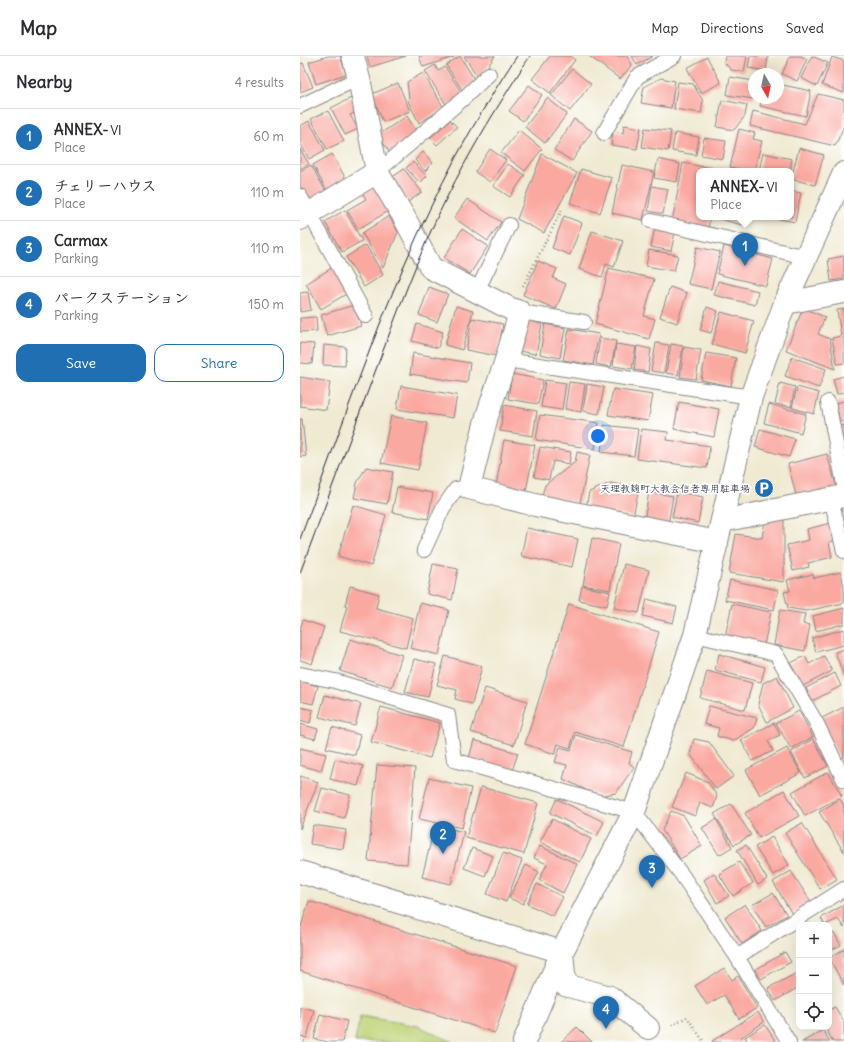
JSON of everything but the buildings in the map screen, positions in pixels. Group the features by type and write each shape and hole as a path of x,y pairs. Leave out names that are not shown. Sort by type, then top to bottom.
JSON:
{"street":[{"path":"353,56 359,78 377,172 404,217 431,268 516,310 506,360 487,416 469,488 535,505 717,542"},
{"path":"303,209 377,172"},
{"path":"524,1042 562,952 634,812 695,635 751,398 785,303 844,173"},
{"path":"785,303 844,292"},
{"path":"722,521 840,493"},
{"path":"300,872 562,952"},
{"path":"562,952 565,985 610,997 648,1028"}],"lane":[{"path":"604,133 637,77 674,56"},
{"path":"377,172 463,99 489,74"},
{"path":"300,106 359,78"},
{"path":"303,209 366,316"},
{"path":"652,221 806,257"},
{"path":"477,291 509,225"},
{"path":"516,310 584,322"},
{"path":"506,360 751,398"},
{"path":"828,402 840,493 844,551"},
{"path":"424,550 443,508 456,489 469,488"},
{"path":"695,635 776,654 817,724 844,780"},
{"path":"300,674 335,681 448,715 454,760 634,812 682,875 737,957 789,1042"},
{"path":"737,957 844,889"}],"path":[{"path":"516,310 562,210"},
{"path":"648,1028 674,1025 687,1017 704,1042"},
{"path":"300,1040 307,1042"}],"green space":[{"path":"360,1016 418,1026 453,1042 355,1042"}],"tram line":[{"path":"300,539 361,373 405,263 456,156 517,56"},
{"path":"300,573 391,328 426,242 465,162 530,56"}],"place":[{"name":"ANNEX-Ⅵ","path":"745,266"},
{"name":"天理教麹町大教会信者専用駐車場","path":"764,488"},
{"name":"チェリーハウス","path":"443,854"},
{"name":"Carmax","path":"652,888"},
{"name":"パークステーション","path":"606,1029"}]}
